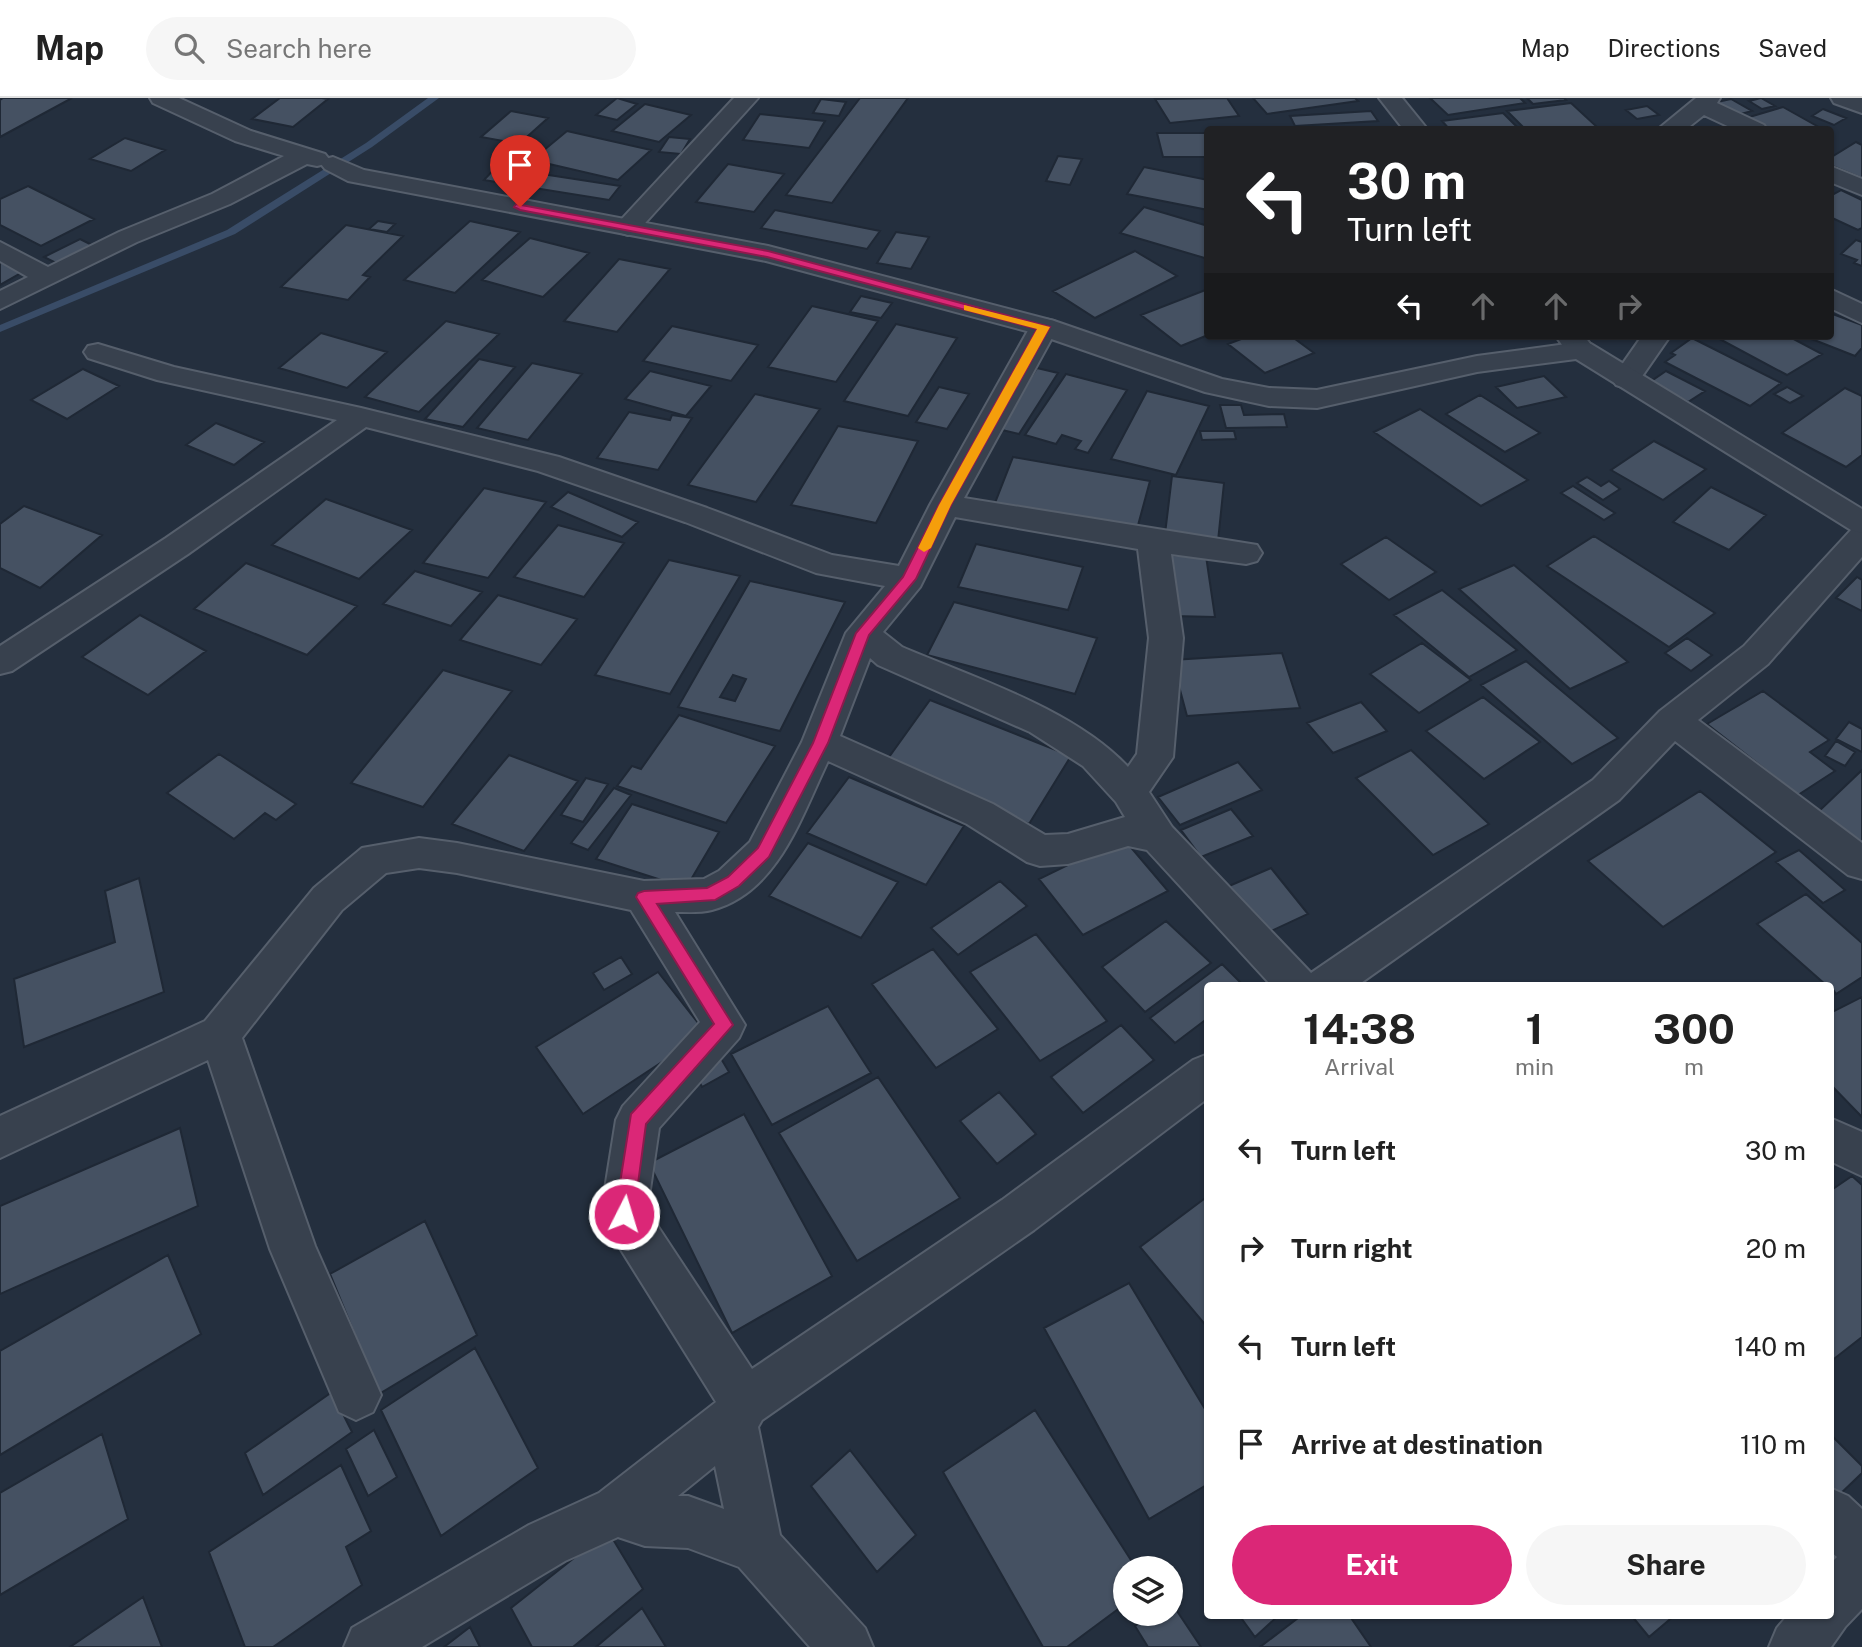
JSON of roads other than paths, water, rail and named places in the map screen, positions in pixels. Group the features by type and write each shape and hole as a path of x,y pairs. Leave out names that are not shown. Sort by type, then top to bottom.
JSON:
{"street":[{"path":"161,98 243,136 332,164 357,176 768,254 1044,327 1215,386 1269,397 1317,399 1575,343 1626,379 1860,522 1756,654 1673,720 1606,790 1330,982"},
{"path":"628,227 747,98"},
{"path":"1390,98 1414,126"},
{"path":"1842,98 1862,106"},
{"path":"1673,126 1706,102 1749,126"},
{"path":"0,301 128,237 221,199 305,155"},
{"path":"1834,175 1862,188"},
{"path":"0,250 46,276"},
{"path":"1834,299 1862,315"},
{"path":"0,1138 220,1034 328,899 376,859 419,853 457,858 644,897 710,895 733,882 764,853 820,743 863,633 909,579 945,505 1044,327"},
{"path":"1626,379 1653,340"},
{"path":"98,352 167,374 361,417 548,464 696,515 827,565 909,579"},
{"path":"0,662 177,546 361,417"},
{"path":"945,505 1153,541 1246,553"},
{"path":"1129,792 1155,757 1166,638 1153,541"},
{"path":"863,633 890,656 1043,723 1096,756 1129,792 1159,838 1294,982"},
{"path":"1673,720 1862,864"},
{"path":"820,743 980,814 1040,851 1068,849 1128,831 1159,838"},
{"path":"644,897 724,1025 638,1120 624,1214 738,1413 757,1548"},
{"path":"220,1034 293,1249 356,1395"},
{"path":"371,1647 547,1543 617,1511 738,1413 1018,1215 1204,1076"},
{"path":"1834,1140 1862,1155"},
{"path":"617,1511 645,1520 688,1522 757,1548 846,1647"},
{"path":"1834,1518 1862,1546"},
{"path":"1834,1601 1862,1568"},
{"path":"1797,1647 1820,1619"}],"waterway":[{"path":"0,329 231,232 369,145 434,98"}]}
